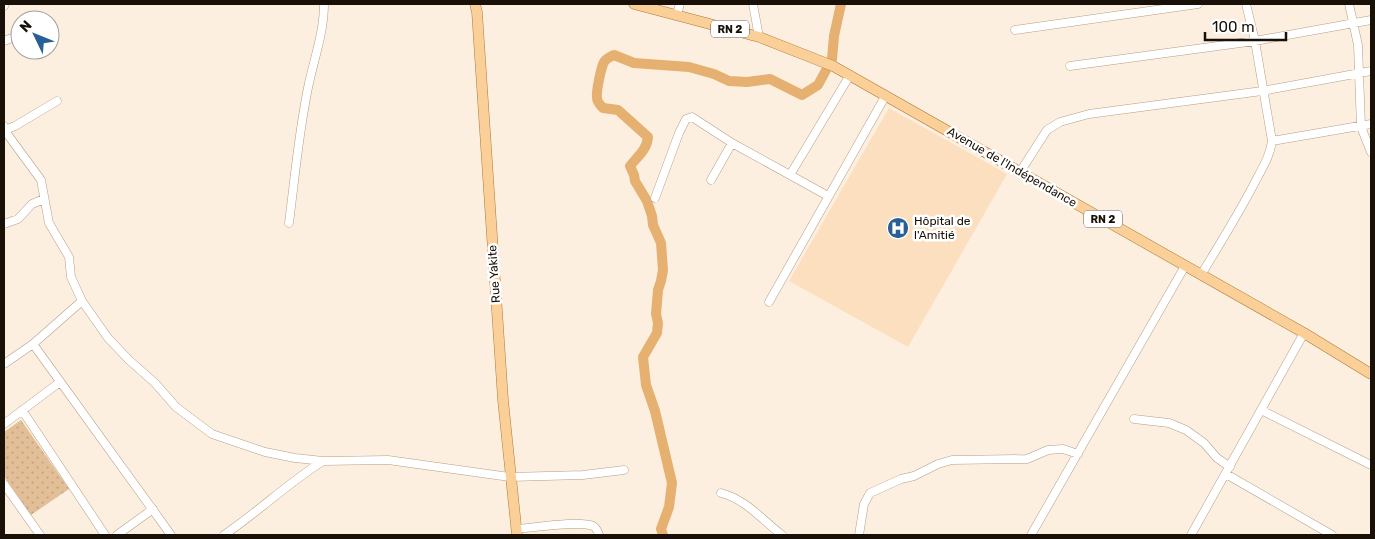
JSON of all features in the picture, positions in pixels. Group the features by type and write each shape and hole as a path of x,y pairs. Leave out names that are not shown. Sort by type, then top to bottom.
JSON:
{"main road":[{"name":"Avenue de l'Indépendance","path":"634,4 679,9 759,37 833,66 1304,333 1371,374"},
{"name":"Rue Yakite","path":"477,6 503,400 517,532"}],"street":[{"path":"289,223 300,136 309,82 320,42 324,4"},
{"path":"753,4 759,37"},
{"path":"1015,30 1198,4"},
{"path":"1201,275 1267,160 1272,141 1246,4"},
{"path":"1349,4 1358,45 1361,127 1371,152"},
{"path":"1070,66 1254,41 1371,20"},
{"path":"1020,172 1047,130 1060,122 1089,114 1262,91 1371,71"},
{"path":"790,175 850,75"},
{"path":"769,302 886,95"},
{"path":"58,101 15,126 4,128 39,176 49,223 69,257 71,277 82,301 108,338 129,360 155,383 182,412 212,434 265,452 323,461 388,460 510,477 583,475 624,470"},
{"path":"655,198 679,133 686,119 692,118 732,143 828,196"},
{"path":"1272,141 1371,124"},
{"path":"710,180 732,143"},
{"path":"4,224 18,219 32,204 44,198"},
{"path":"1031,535 1185,266"},
{"path":"4,364 33,344 82,301"},
{"path":"1192,535 1304,333"},
{"path":"33,344 171,535"},
{"path":"4,424 60,382"},
{"path":"22,410 105,535"},
{"path":"1261,410 1371,465"},
{"path":"1134,419 1169,423 1186,430 1204,443 1217,458 1230,467"},
{"path":"859,535 864,504 870,493 901,479 914,476 938,464 952,460 1027,459 1048,450 1062,449 1078,454"},
{"path":"224,535 250,518 306,472 323,461"},
{"path":"1226,474 1332,535"},
{"path":"5,488 38,533 29,535"},
{"path":"721,493 734,496 782,535"},
{"path":"117,535 153,510"},
{"path":"517,532 572,524 592,525 599,535"}],"shaded area":[{"name":"Hôpital de l'Amitié","path":"889,108 1007,174 908,347 789,281"},
{"path":"21,420 69,489 31,515 4,476 4,432"}],"waterway":[{"path":"663,535 661,529 669,507 672,483 655,411 646,385 643,357 657,333 658,290 663,270 661,243 653,225 647,201 635,181 630,166 644,150 648,137 618,110 603,108 599,103 597,90 604,62 614,55 634,63 689,67 714,74 729,81 747,82 770,79 802,95 818,85 832,59 834,36 841,4"}],"place":[{"name":"Hôpital de l'Amitié","path":"898,228"}]}
